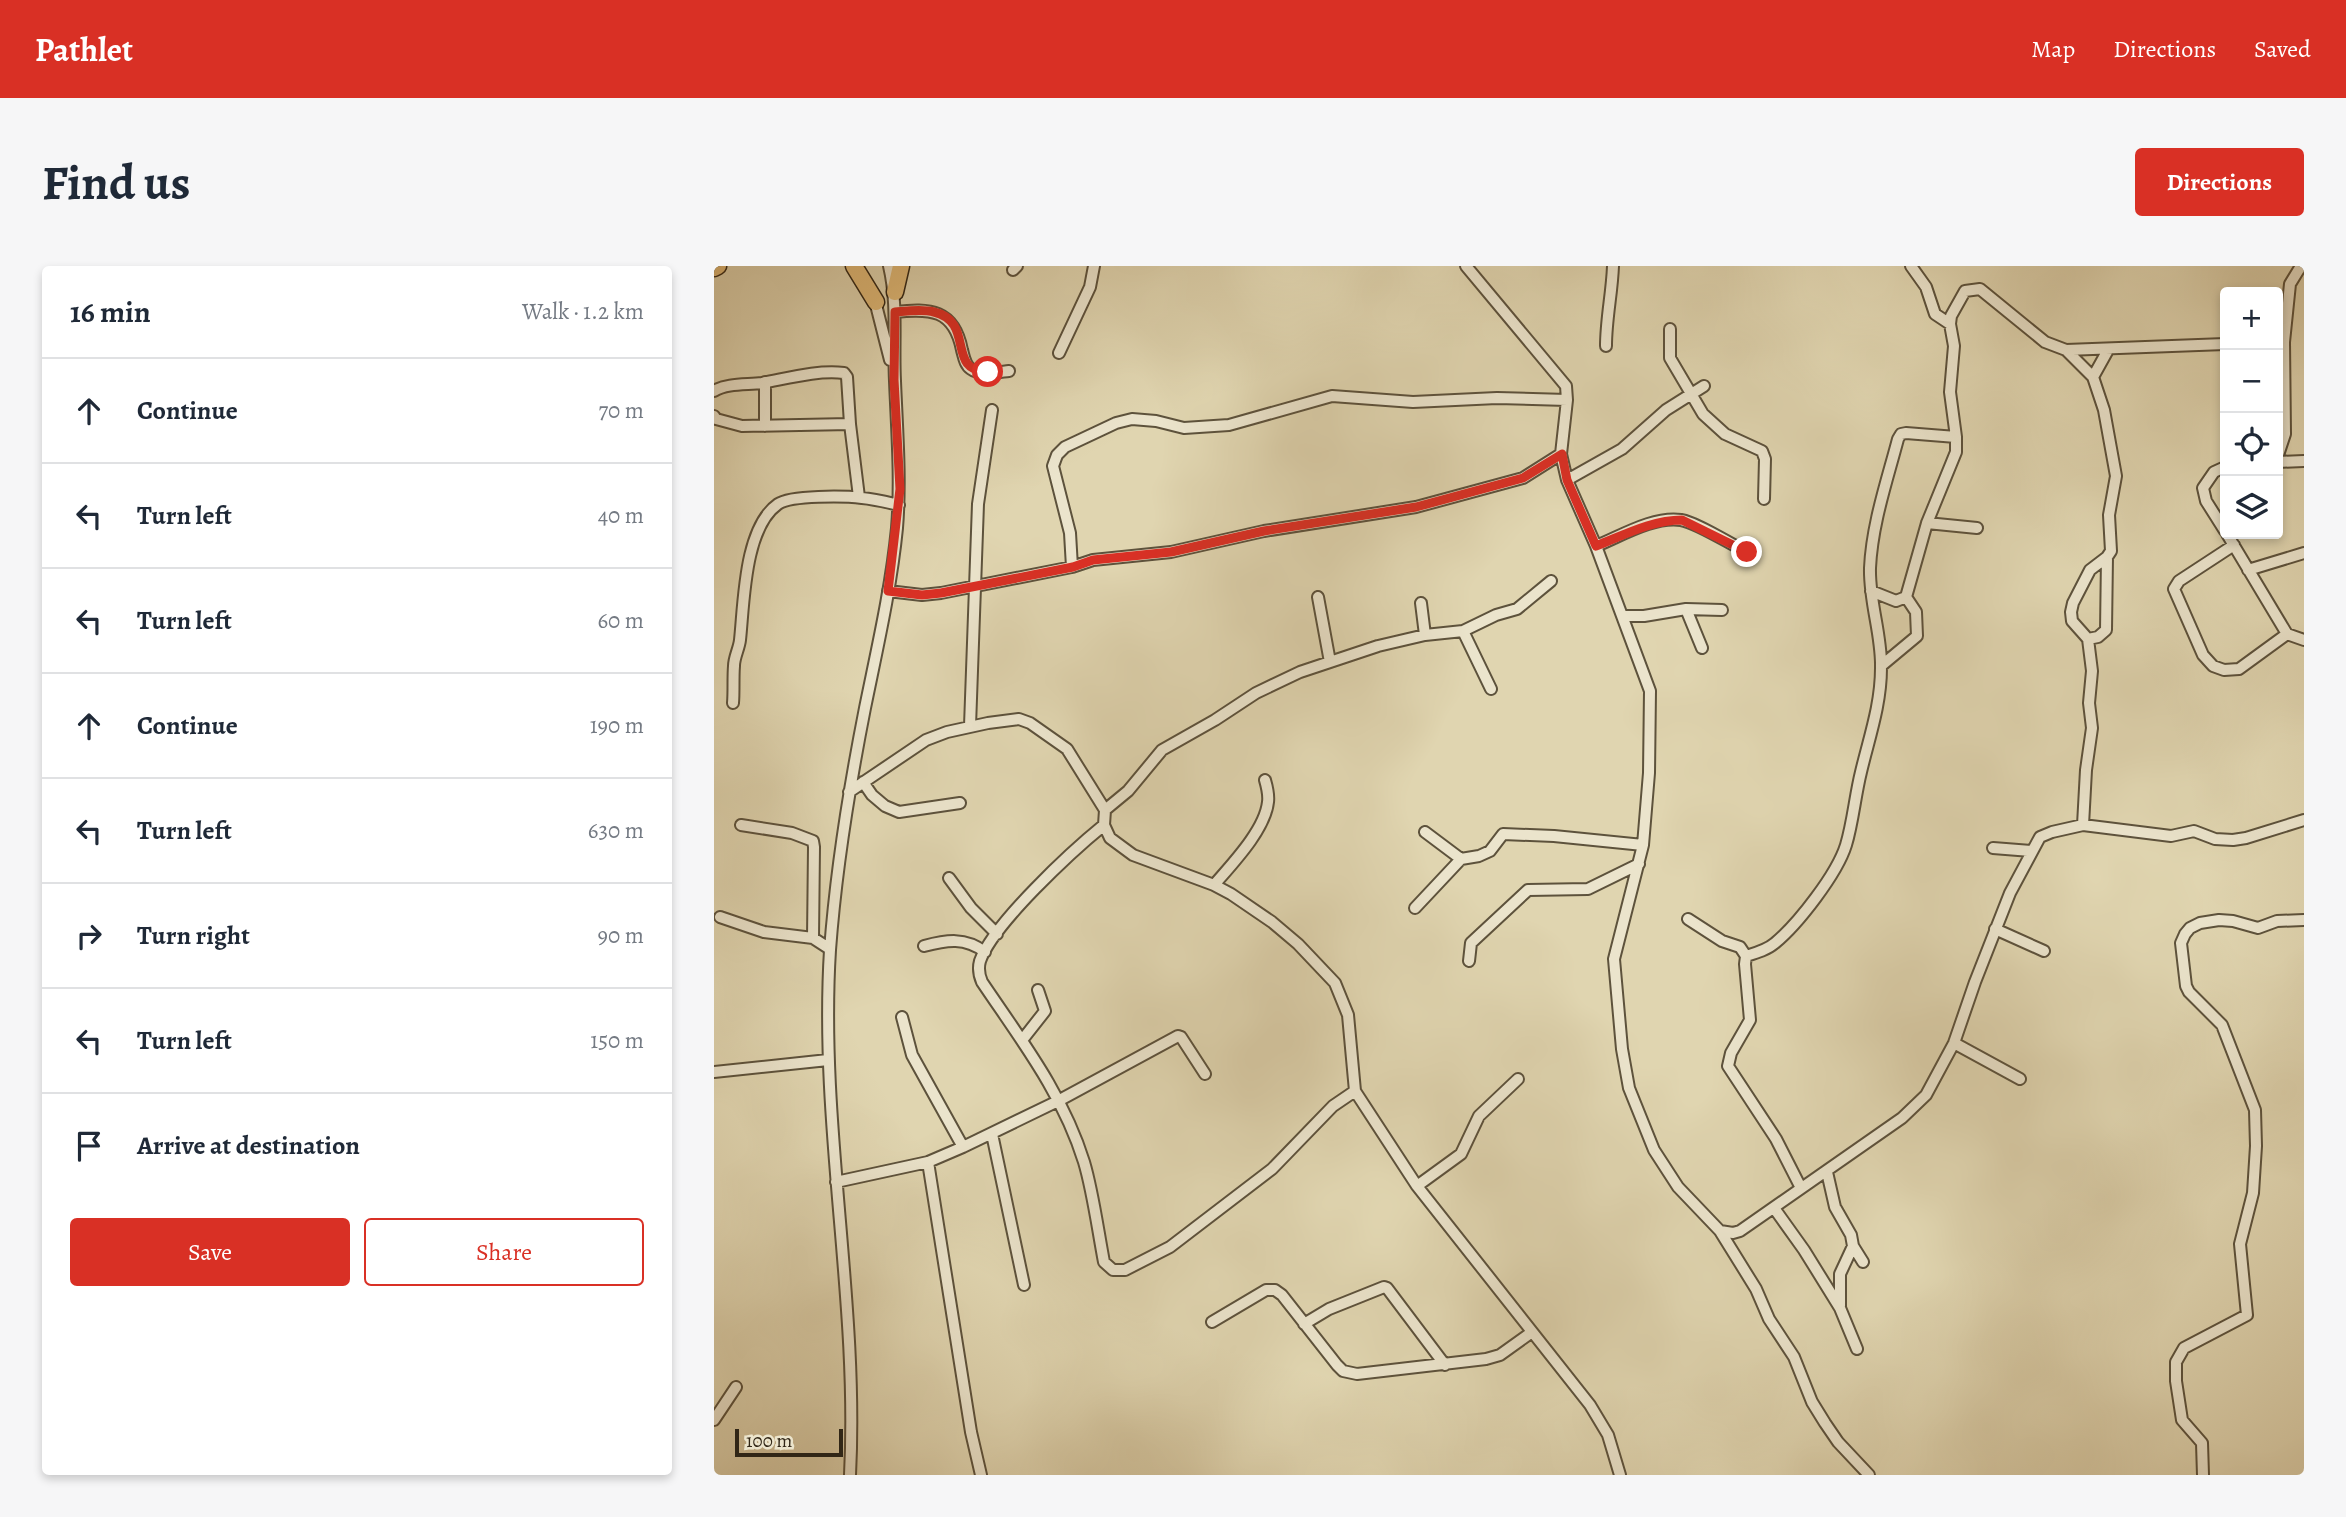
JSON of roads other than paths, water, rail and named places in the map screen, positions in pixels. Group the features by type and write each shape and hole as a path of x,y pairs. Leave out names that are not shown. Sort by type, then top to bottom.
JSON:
{"highway":[{"path":"854,266 876,302"},
{"path":"895,292 901,266"}],"street":[{"path":"865,266 894,380"},
{"path":"850,1475 853,1387 828,1060 831,949 838,863 888,591 898,505 899,468 894,380 895,292 889,266"},
{"path":"1059,353 1090,287 1094,266"},
{"path":"1466,266 1566,386 1562,454 1567,480 1596,546 1649,685 1651,701 1643,845 1614,959 1620,1031 1629,1088 1640,1119 1666,1171 1720,1231 1756,1289 1769,1319 1794,1357 1812,1402 1838,1442 1869,1475"},
{"path":"1606,346 1606,313 1611,298 1613,266"},
{"path":"1911,266 1926,287 1935,314 1950,324"},
{"path":"2283,329 2290,284 2301,266"},
{"path":"1906,597 1927,523 1956,452 1950,392 1954,346 1950,324 1963,293 1980,289 2045,342 2066,350 2220,344"},
{"path":"895,312 922,310 943,315 951,321 970,369 976,372 1009,371"},
{"path":"1670,330 1670,358 1689,394 1711,423 1735,440 1762,451 1765,459 1764,499"},
{"path":"2066,350 2093,377 2104,410 2116,476 2109,515 2111,551 2090,570 2073,603 2072,621 2088,639 2092,671 2089,703 2092,728 2083,825"},
{"path":"2093,377 2108,350"},
{"path":"2281,350 2285,434 2283,440"},
{"path":"714,391 722,387 803,375 844,373 847,377 859,497"},
{"path":"765,382 765,426"},
{"path":"1567,480 1622,449 1666,410 1704,386"},
{"path":"1073,567 1070,533 1053,466 1057,455 1065,447 1115,423 1132,419 1156,421 1184,428 1229,425 1332,396 1413,402 1497,398 1567,400"},
{"path":"970,726 978,504 992,410"},
{"path":"714,416 716,419 743,426 850,424"},
{"path":"1746,956 1768,948 1781,937 1810,905 1845,848 1861,770 1874,724 1881,666 1871,591 1872,545 1882,495 1899,436 1906,433 1956,437"},
{"path":"888,591 922,595 973,587 1073,567 1093,560 1171,552 1264,531 1416,507 1523,478 1562,454"},
{"path":"2283,462 2304,461"},
{"path":"2220,469 2214,472 2203,488 2206,500 2220,519"},
{"path":"733,703 735,657 740,645 744,595 756,535 777,505 789,499 859,497 898,505"},
{"path":"1596,546 1645,526 1682,520 1747,552"},
{"path":"1927,523 1977,528"},
{"path":"2231,539 2287,634 2304,640"},
{"path":"2234,545 2179,581 2174,589 2203,656 2213,666 2224,670 2239,670 2287,634"},
{"path":"2248,570 2304,553"},
{"path":"2088,639 2098,637 2106,630 2107,557"},
{"path":"1105,810 1128,791 1162,750 1256,693 1329,662 1378,646 1425,635 1463,631 1496,615 1517,609 1551,581"},
{"path":"1871,591 1896,601 1906,597"},
{"path":"1318,597 1329,662"},
{"path":"1881,666 1917,636 1915,606 1906,597"},
{"path":"1421,603 1425,635"},
{"path":"1623,616 1644,616 1686,609 1722,610"},
{"path":"1686,609 1702,648"},
{"path":"1463,631 1492,689"},
{"path":"849,792 926,740 970,726 1019,719 1042,730 1067,749 1105,810 1104,825 1110,838 1133,855 1214,885 1272,922 1298,944 1335,983 1348,1015 1355,1091 1417,1186 1571,1378 1599,1418 1608,1434 1620,1475"},
{"path":"1214,885 1260,826 1269,801 1265,780"},
{"path":"863,782 872,795 885,806 899,812 960,803"},
{"path":"1720,1231 1740,1231 1827,1172 1920,1102 1935,1082 1954,1044 2010,893 2031,851 2044,835 2083,825 2171,835 2194,831 2215,839 2233,840 2304,820"},
{"path":"741,825 792,833 813,841 813,938"},
{"path":"1104,825 1027,898 979,963 982,982 1023,1039 1058,1101 1085,1165 1104,1262 1113,1270 1125,1270 1170,1247 1260,1179 1283,1159 1324,1115 1355,1091"},
{"path":"1425,832 1461,859"},
{"path":"1415,908 1461,859 1490,851 1500,837 1507,834 1643,845"},
{"path":"1993,848 2031,851"},
{"path":"1469,961 1471,943 1528,890 1588,889 1639,864"},
{"path":"949,878 971,908 998,934"},
{"path":"720,918 764,932 813,938 831,949"},
{"path":"1688,919 1722,942 1740,947 1746,956 1750,1020 1731,1053 1728,1066 1776,1139 1801,1188"},
{"path":"2203,1475 2202,1443 2182,1420 2176,1362 2184,1348 2247,1315 2240,1244 2253,1193 2257,1120 2253,1102 2222,1025 2186,986 2182,938 2190,928 2209,922 2230,920 2258,928 2277,921 2304,920"},
{"path":"1996,929 2044,951"},
{"path":"924,946 948,939 974,943 985,952"},
{"path":"1023,1039 1045,1012 1038,990"},
{"path":"902,1017 912,1055 963,1147"},
{"path":"836,1182 928,1162 1058,1101 1178,1036 1205,1074"},
{"path":"1954,1044 2020,1079"},
{"path":"714,1072 828,1060"},
{"path":"1417,1186 1461,1154 1479,1116 1518,1079"},
{"path":"992,1134 1024,1285"},
{"path":"928,1162 971,1432 981,1475"},
{"path":"1827,1172 1832,1199 1863,1262"},
{"path":"1774,1208 1840,1308 1857,1349"},
{"path":"1840,1308 1840,1274 1853,1246"},
{"path":"1304,1324 1329,1309 1384,1287 1445,1365"},
{"path":"1212,1322 1272,1289 1282,1295 1337,1365 1351,1374 1445,1365 1493,1357 1518,1344 1532,1332"},
{"path":"714,1420 736,1387"}]}
